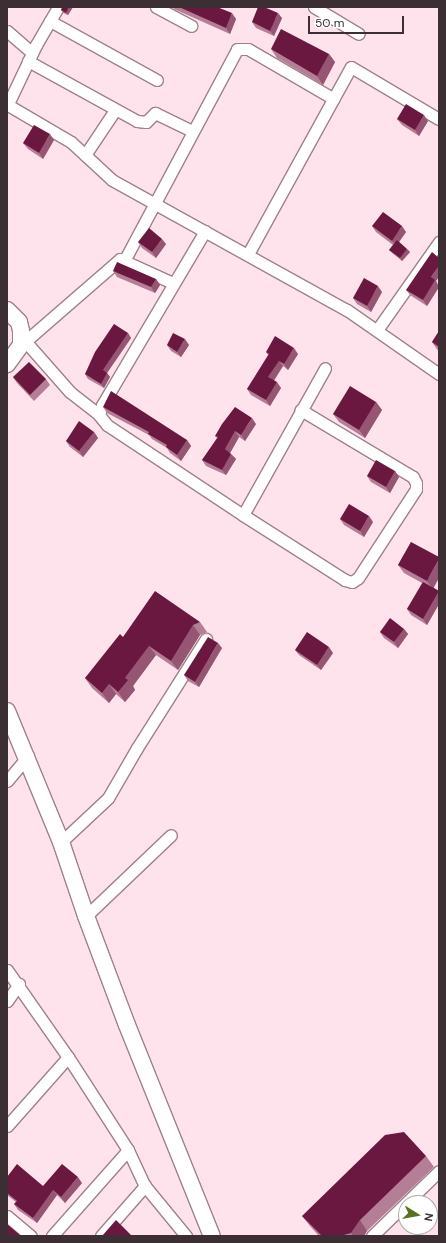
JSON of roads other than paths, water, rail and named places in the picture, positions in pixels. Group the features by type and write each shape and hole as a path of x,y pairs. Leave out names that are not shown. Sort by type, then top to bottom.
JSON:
{"main road":[{"path":"7,310 19,322 23,343 7,364"},
{"path":"7,711 28,756 61,842 86,916 212,1236"}],"street":[{"path":"58,7 30,57 8,106 71,142 112,180 347,310 439,374"},
{"path":"156,7 191,26"},
{"path":"314,7 359,34"},
{"path":"50,21 157,80"},
{"path":"7,31 30,57 114,110 142,123 151,114 159,114 192,131"},
{"path":"124,261 232,55 242,48 334,98"},
{"path":"248,254 351,67 439,119"},
{"path":"85,155 114,110"},
{"path":"99,415 102,405 205,231"},
{"path":"377,330 439,242"},
{"path":"173,283 120,259 23,343 70,392 99,415 107,425 243,515 345,580 352,582 358,578 416,489 414,477 301,410"},
{"path":"243,515 325,368"},
{"path":"61,842 108,798 137,748 206,639"},
{"path":"7,781 28,756"},
{"path":"86,916 171,835"},
{"path":"7,970 19,984 128,1150 145,1186 186,1236"},
{"path":"7,1001 19,984"},
{"path":"7,1126 68,1057"},
{"path":"52,1236 128,1150"},
{"path":"414,1195 439,1171"},
{"path":"101,1236 145,1186"},
{"path":"372,1236 398,1211"},
{"path":"7,1216 31,1236"}]}
